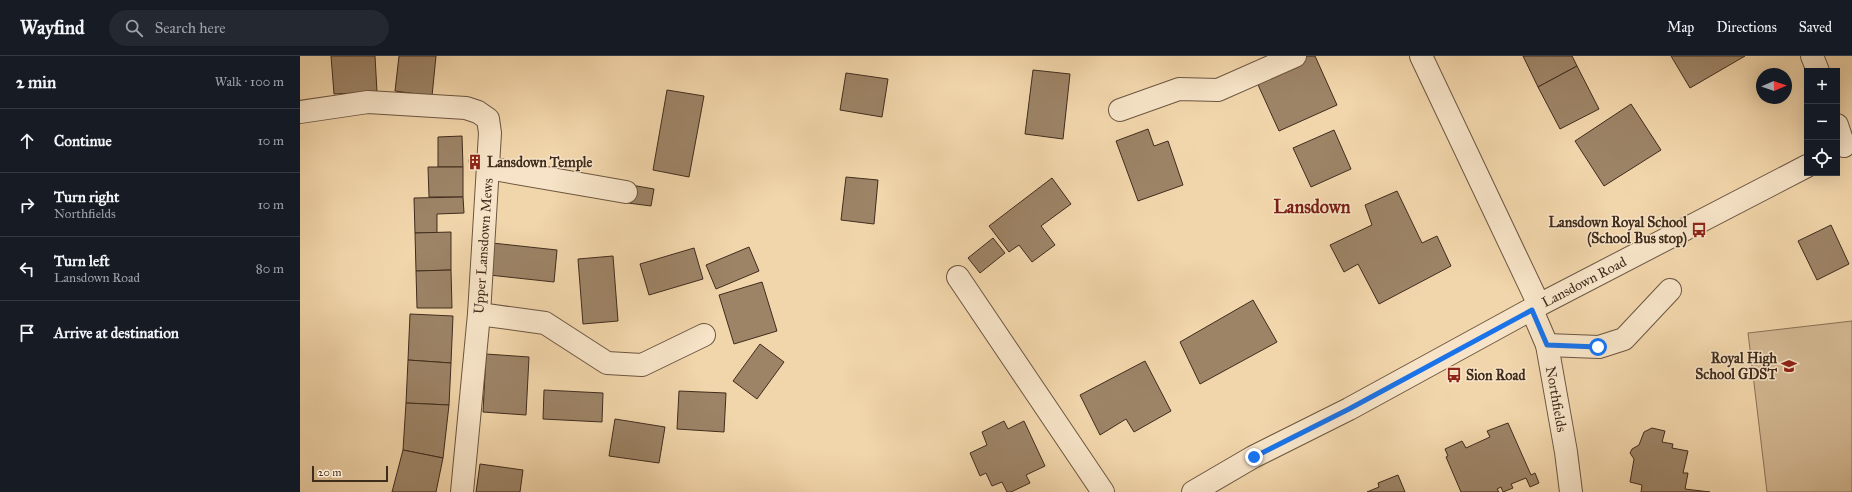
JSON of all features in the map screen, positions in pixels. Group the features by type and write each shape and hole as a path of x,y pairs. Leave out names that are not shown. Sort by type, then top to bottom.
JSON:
{"street":[{"path":"1120,110 1179,89 1218,90 1295,56"},
{"path":"1421,56 1536,308"},
{"path":"1812,56 1817,68"},
{"name":"Upper Lansdown Mews","path":"300,112 368,102 466,108 478,112 488,119 490,133 479,314 462,492"},
{"path":"1840,134 1844,146"},
{"path":"488,168 626,192"},
{"name":"Lansdown Road","path":"1193,492 1254,457 1349,409 1536,308 1804,168"},
{"path":"958,277 1103,492"},
{"path":"1547,345 1598,347 1624,340 1670,290"},
{"name":"Northfields","path":"1536,308 1547,345 1566,452 1571,492"},
{"path":"479,314 545,323 607,363 642,365 704,335"}],"shaded area":[{"path":"1852,321 1852,492 1767,492 1748,333"}],"building":[{"path":"331,56 375,56 377,92 334,94"},
{"path":"399,56 436,56 432,96 395,91"},
{"path":"1297,56 1315,56 1337,105 1279,131 1254,76"},
{"path":"1523,56 1572,56 1577,66 1538,87"},
{"path":"1671,56 1745,56 1690,88"},
{"path":"1577,66 1599,109 1560,129 1538,87"},
{"path":"1033,70 1070,74 1063,139 1025,134"},
{"path":"846,73 888,79 882,117 840,110"},
{"path":"667,90 704,96 689,177 653,170"},
{"path":"1631,104 1661,150 1604,186 1575,141"},
{"path":"1148,129 1154,146 1168,141 1183,185 1138,201 1116,141"},
{"path":"1334,130 1351,169 1311,187 1293,148"},
{"path":"462,136 463,167 438,167 438,137"},
{"name":"Lansdown Temple","path":"474,156 479,161 474,166 469,161"},
{"path":"428,167 463,167 463,197 429,197"},
{"path":"846,177 878,180 874,224 841,220"},
{"path":"1052,178 1071,204 1041,226 1055,245 1032,262 1019,245 1009,252 989,226"},
{"path":"631,185 654,189 651,206 628,203"},
{"path":"1397,191 1422,243 1437,236 1451,266 1379,304 1358,264 1344,272 1330,245 1372,225 1365,205"},
{"path":"463,197 464,213 437,214 437,233 415,233 414,198"},
{"path":"1831,225 1849,264 1817,280 1798,241"},
{"path":"451,232 451,270 416,271 415,233"},
{"path":"993,238 1005,253 980,273 968,258"},
{"path":"492,243 557,250 554,282 489,275"},
{"path":"749,247 759,271 716,289 706,265"},
{"path":"694,248 703,279 649,295 640,264"},
{"path":"613,256 618,321 583,324 578,259"},
{"path":"451,270 452,308 417,308 416,271"},
{"path":"762,282 777,331 734,344 719,295"},
{"path":"1253,300 1277,342 1200,384 1180,342"},
{"path":"410,314 453,316 451,363 408,360"},
{"path":"760,344 784,362 757,399 733,381"},
{"path":"486,354 529,357 526,415 483,412"},
{"path":"408,360 451,363 449,405 406,403"},
{"path":"1145,361 1171,411 1134,432 1126,419 1100,435 1080,395"},
{"path":"544,390 603,393 602,422 543,419"},
{"path":"679,391 726,393 724,432 677,429"},
{"path":"406,403 449,405 443,458 403,450"},
{"path":"615,419 665,427 659,463 609,456"},
{"path":"1004,421 1008,429 1024,421 1045,466 1026,475 1030,483 1011,492 1007,492 1002,482 992,486 986,473 980,476 970,453 987,445 982,432"},
{"path":"1508,423 1531,475 1535,473 1539,483 1530,487 1526,478 1511,484 1513,488 1503,492 1501,487 1497,489 1499,492 1461,492 1446,457 1448,456 1445,449 1462,441 1466,448 1490,437 1487,431"},
{"path":"1652,428 1665,431 1662,442 1673,444 1672,448 1688,451 1683,473 1688,473 1685,489 1710,492 1641,492 1642,485 1630,482 1634,459 1630,453 1632,449 1639,445 1644,432"},
{"path":"403,450 443,458 436,492 392,492"},
{"path":"480,464 523,470 520,492 476,492"},
{"path":"1398,475 1405,492 1367,492 1379,487 1378,483"}],"place":[{"name":"Lansdown Temple","path":"475,162"},
{"name":"Lansdown Royal School (School Bus stop)","path":"1699,230"},
{"name":"Royal High School GDST","path":"1789,366"},
{"name":"Sion Road","path":"1454,375"}],"district":[{"name":"Lansdown","path":"1312,207"}],"route":[{"path":"1254,457 1349,409 1532,310 1547,345 1598,347"}]}
